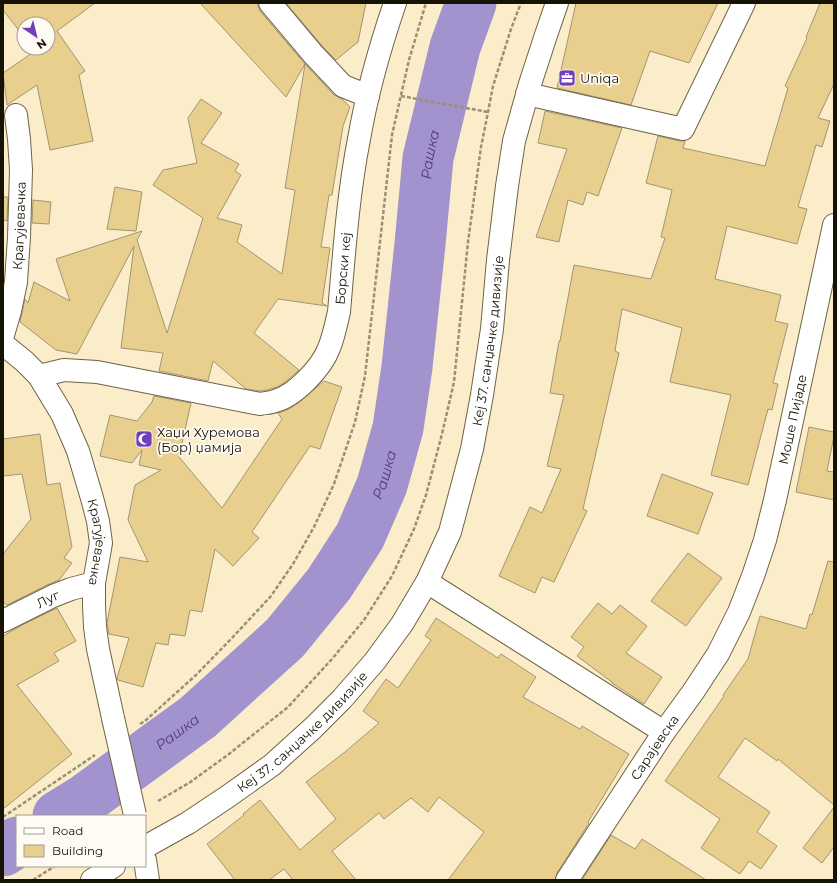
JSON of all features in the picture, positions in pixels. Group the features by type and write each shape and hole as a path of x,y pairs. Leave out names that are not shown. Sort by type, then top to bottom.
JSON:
{"street":[{"path":"270,3 313,54 343,86 368,96"},
{"name":"Борски кеј","path":"39,376 64,370 97,372 260,404 276,401 293,392 308,378 322,362 329,348 338,312 350,194 358,139 383,39 395,3"},
{"name":"Кеј 37. санџачке дивизије","path":"146,846 188,823 272,766 314,728 375,661 402,624 426,582 450,532 472,449 492,329 498,260 514,141 527,94 557,3"},
{"path":"527,94 684,129 744,3"},
{"name":"Крагујевачка","path":"3,335 10,312 16,282 19,237 21,170 16,116"},
{"name":"Моше Пијаде","path":"739,612 765,540 776,500 830,260 834,224"},
{"name":"Крагујевачка","path":"3,344 24,361 39,376 62,414 78,451 92,498 98,521 101,543 94,583 95,627 98,649 135,815"},
{"path":"426,582 664,732"},
{"name":"Луг","path":"3,621 53,596 71,589 94,583"},
{"name":"Сарајевска","path":"567,880 664,732 718,654 739,612"},
{"path":"92,880 112,867"},
{"path":"146,867 148,880"}],"path":[{"path":"138,726 196,675 271,596 293,564 314,527 334,484 355,422 365,376 392,135 409,60 426,3"},
{"path":"137,815 189,782 229,754 288,707 332,659 364,620 392,576 414,529 426,495 454,382 468,242 481,147 493,86 521,3"},
{"path":"401,96 488,112"},
{"path":"3,817 100,752"},
{"path":"33,880 53,867"}],"building":[{"path":"3,3 95,3 57,31 85,71 79,75 93,141 50,150 37,85 7,105 3,73 28,56 56,56 56,16 16,16 16,27 3,10"},
{"path":"200,3 258,3 260,11 305,64 286,97"},
{"path":"286,3 366,3 358,42 336,60 322,46"},
{"path":"576,3 718,3 689,63 650,51 631,105 557,88"},
{"path":"820,3 834,3 834,84 818,118 830,121 822,147 816,145 798,207 807,209 797,244 727,226 715,279 781,295 775,321 788,324 773,383 778,384 772,410 768,409 748,485 711,475 731,395 670,382 682,328 622,309 615,351 619,353 583,509 587,511 554,582 542,577 535,593 499,576 530,507 542,513 561,469 547,466 564,395 550,393 574,265 651,279 665,238 661,237 672,190 646,183 658,136 685,141 683,148 765,166 788,88 785,86 807,38 806,37"},
{"path":"305,64 334,95 342,99 350,107 343,126 332,195 329,195 321,247 330,248 322,303 327,306 278,299 254,333 299,370 277,387 260,391 246,389 213,361 208,381 159,371 163,353 121,348 134,246 77,354 56,350 20,322 25,299 28,303 34,282 70,301 56,259 142,231 137,240 167,333 203,218 153,185 163,170 197,163 188,118 201,99 222,113 201,143 239,164 235,171 241,175 217,218 242,225 237,242 282,274 295,190 285,188"},
{"path":"545,111 622,128 598,196 587,192 583,205 568,200 559,242 536,237 567,149 538,143"},
{"path":"115,187 142,192 136,231 107,229"},
{"path":"3,197 8,197 7,221 3,220"},
{"path":"33,200 51,202 49,224 32,223"},
{"path":"324,381 342,387 320,449 310,446 252,532 259,538 233,566 215,549 202,612 190,610 185,636 170,634 168,645 156,643 143,687 118,680 117,678 129,638 109,634 107,623 120,557 148,562 128,520 135,485 161,470 139,465 142,450 132,463 100,456 110,415 137,421 152,402 154,396 191,403 179,457 222,508 282,419 278,413 289,409 298,403"},
{"path":"809,427 834,432 827,471 834,472 834,500 796,492"},
{"path":"40,434 47,485 60,483 72,547 64,558 72,563 59,580 7,605 3,602 3,554 31,519 22,474 3,476 3,439"},
{"path":"662,474 713,493 698,534 647,516"},
{"path":"688,553 722,578 686,626 651,601"},
{"path":"828,561 834,562 834,805 778,759 777,761 745,738 718,777 770,812 757,832 777,846 761,869 749,861 740,874 701,848 720,819 665,781 748,659 760,616 806,629 810,614 812,615"},
{"path":"598,603 612,614 620,605 647,626 626,653 662,677 644,704 612,683 577,656 584,647 571,637"},
{"path":"57,608 76,641 54,653 59,661 17,685 72,754 3,809 3,636"},
{"path":"436,618 498,658 501,654 536,677 523,697 580,729 582,726 629,754 588,822 589,823 557,873 555,880 448,880 484,832 439,797 428,812 411,798 384,819 379,813 332,851 356,880 293,880 284,869 269,880 235,880 207,844 244,815 243,814 260,800 300,850 336,819 306,782 379,723 363,711 386,679 398,688 431,640 425,636"},
{"path":"834,807 834,847 822,863 803,848"},
{"path":"611,835 635,849 642,839 706,880 582,880"}],"waterway":[{"name":"Рашка","path":"60,815 84,800 198,717 285,638 329,584 360,536 382,485 398,428 407,367 428,158 455,47 471,3"},
{"name":"Рашка","path":"3,851 16,843"}],"place":[{"name":"Uniqa","path":"567,78"},
{"name":"Хаџи Хуремова (Бор) џамија","path":"144,439"}]}
